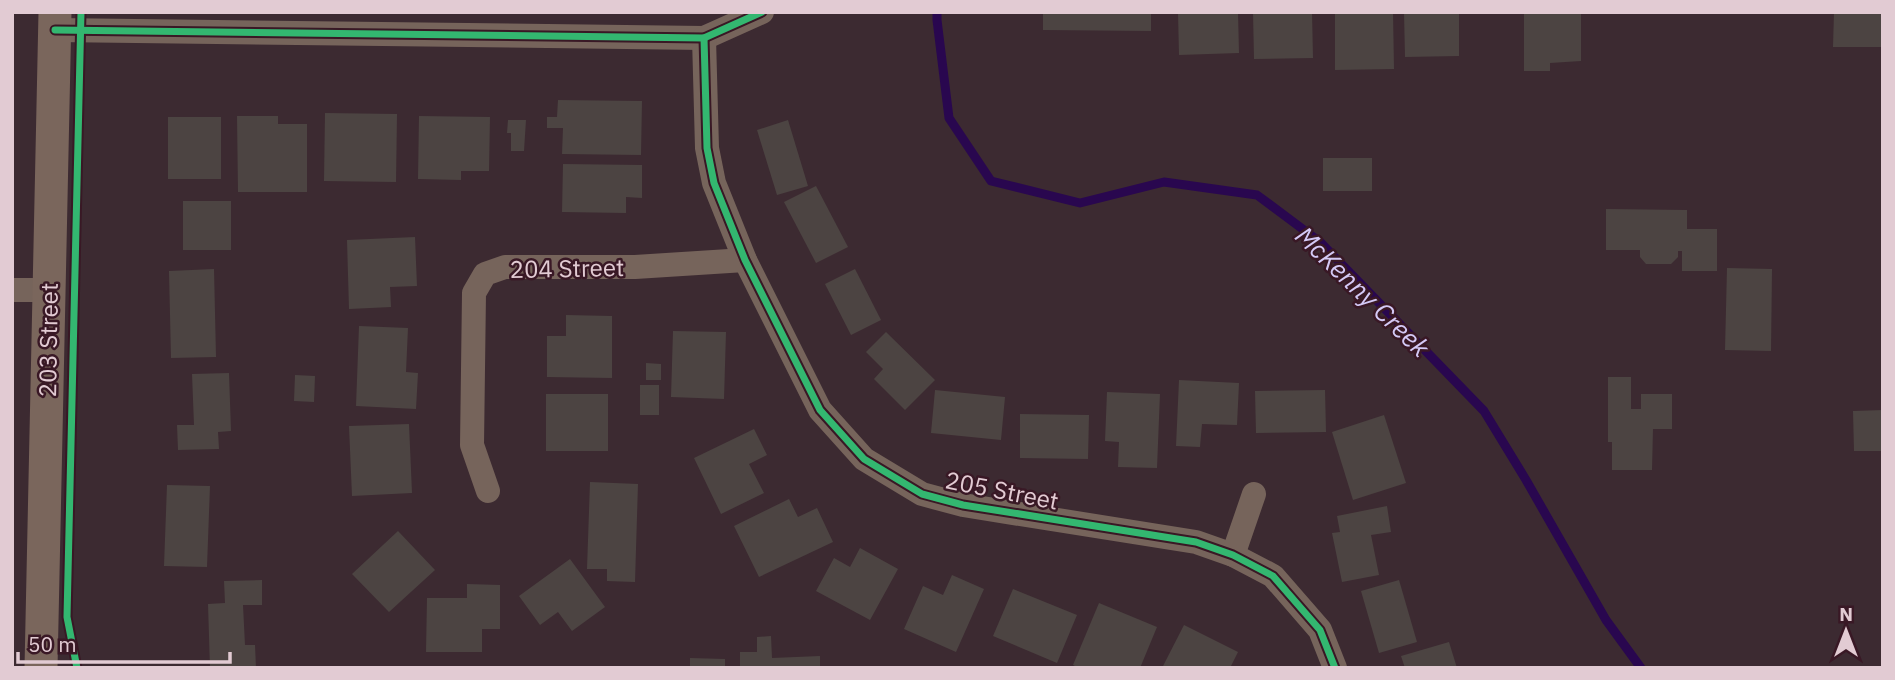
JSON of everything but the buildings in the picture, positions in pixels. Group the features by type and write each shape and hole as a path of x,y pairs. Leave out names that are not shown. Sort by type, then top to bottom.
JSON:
{"main road":[{"name":"203 Street","path":"41,668 55,21"}],"street":[{"path":"55,21 704,38 762,12"},
{"name":"205 Street","path":"704,38 707,148 714,183 745,260 820,410 864,459 922,494 963,505 1196,542 1233,555 1273,576 1320,630 1335,668"},
{"name":"204 Street","path":"488,491 472,445 474,293 485,274 505,267 635,267 745,260"},
{"path":"12,290 49,290"},
{"path":"1233,555 1254,494"}],"waterway":[{"name":"McKenny Creek","path":"937,12 949,118 991,181 1080,203 1164,182 1257,195 1320,242 1484,411 1606,620 1641,668"}],"cycle path":[{"path":"77,668 67,617 81,12"},
{"path":"55,30 704,38 762,12"},
{"path":"704,38 707,148 714,183 745,260 820,410 864,459 922,494 963,505 1196,542 1233,555 1273,576 1320,630 1335,668"}]}
